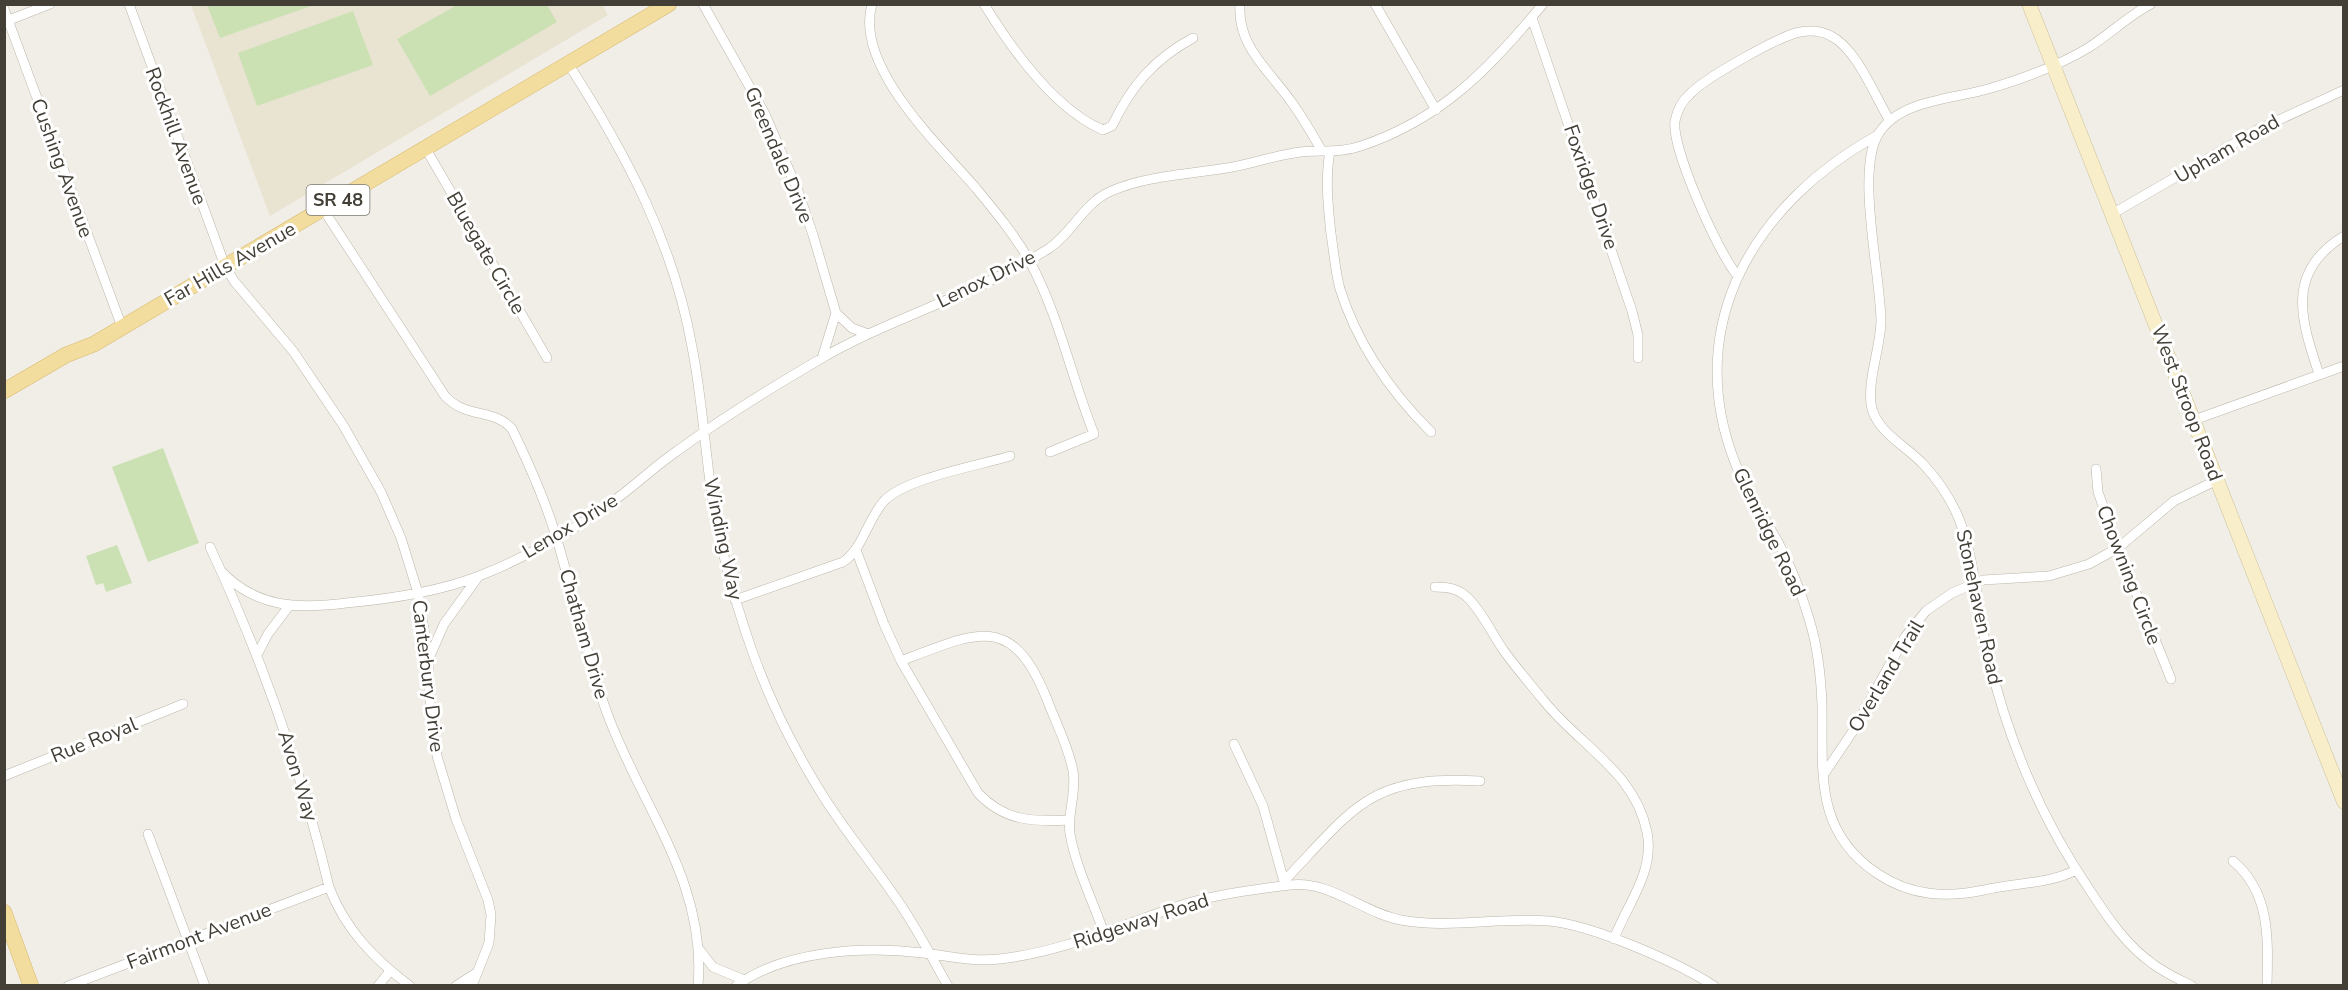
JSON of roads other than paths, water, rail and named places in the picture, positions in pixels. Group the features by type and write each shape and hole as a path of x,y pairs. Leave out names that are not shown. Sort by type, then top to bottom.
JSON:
{"main road":[{"name":"Far Hills Avenue","path":"4,391 66,355 94,344 669,4"},
{"name":"West Stroop Road","path":"2029,4 2342,793"},
{"path":"4,912 31,986"}],"street":[{"path":"7,21 50,4"},
{"name":"Rockhill Avenue","path":"129,4 225,266"},
{"name":"Greendale Drive","path":"703,4 746,76 783,153 813,235 836,313"},
{"path":"872,4 868,29 871,43 894,86 937,147 997,214 1028,260 1052,306 1078,394 1094,434 1050,452"},
{"path":"984,4 1006,39 1045,86 1090,122 1107,130 1112,126 1130,91 1140,78 1193,38"},
{"path":"1240,4 1241,28 1250,50 1289,98 1326,151 1327,203 1340,287 1358,331 1382,373 1412,414 1431,432"},
{"path":"1375,4 1436,110"},
{"name":"Lenox Drive","path":"221,571 252,595 289,606 329,605 417,593 478,577 556,537 623,494 705,431 822,358 868,334 990,282 1051,247 1090,205 1112,191 1137,183 1236,167 1276,156 1362,145 1436,110 1461,92 1492,64 1533,12 1543,4"},
{"path":"1876,136 1890,121 1907,111 1988,89 2053,65 2085,50 2151,4"},
{"name":"Cushing Avenue","path":"4,9 122,327"},
{"name":"Foxridge Drive","path":"1533,12 1632,311 1638,335 1638,358"},
{"path":"1737,276 1724,257 1710,226 1674,135 1678,111 1691,92 1792,34 1823,33 1832,36 1850,52 1890,121"},
{"name":"Winding Way","path":"568,65 612,135 636,179 667,256 692,344 716,517 735,600 766,688 803,763 852,839 895,896 948,986"},
{"name":"Upham Road","path":"2112,214 2257,130 2343,90"},
{"name":"Glenridge Road","path":"1876,136 1840,159 1791,198 1767,227 1737,276 1727,305 1718,361 1722,419 1735,463 1790,567 1810,624 1820,673 1826,804 1831,821 1846,846 1870,869 1901,887 1917,892 1950,895 2060,877 2076,870"},
{"name":"Stonehaven Road","path":"1876,136 1869,200 1877,262 1881,325 1871,404 1880,425 1923,464 1947,494 1962,527 1988,655 2007,726 2033,793 2076,870 2103,910 2140,953 2170,975 2192,986"},
{"name":"Bluegate Circle","path":"426,149 547,358"},
{"name":"Chatham Drive","path":"323,209 446,396 462,410 501,419 512,429 541,494 556,537 598,687 621,749 686,883 697,927 698,986"},
{"path":"2319,374 2304,328 2301,297 2314,263 2323,251 2343,236"},
{"name":"Canterbury Drive","path":"225,266 234,281 293,351 343,425 392,516 417,593 429,660 429,693 437,756 456,819 484,886 491,915 489,943 472,986"},
{"path":"822,358 836,313 852,328 868,334"},
{"path":"2194,420 2343,366"},
{"path":"735,600 843,562 856,550 874,514 884,501 902,488 1010,456"},
{"name":"Chowning Circle","path":"2096,469 2098,492 2171,679"},
{"name":"Overland Trail","path":"1824,774 1853,731 1914,624 1938,601 1983,580 2028,578 2067,571 2118,548 2174,501 2217,480"},
{"name":"Avon Way","path":"210,547 257,655 291,748 330,887 351,929 375,958 410,986"},
{"path":"856,550 884,624 901,661 966,774 987,802 1002,813 1026,820 1069,820"},
{"name":"Lenox Drive","path":"429,660 444,624 478,577"},
{"path":"1435,587 1454,588 1469,599 1505,653 1544,701 1574,733 1620,775 1638,804 1647,835 1647,864 1614,939"},
{"path":"257,655 268,634 289,606"},
{"path":"901,661 971,636 993,636 1016,647 1024,654 1035,669 1073,770 1069,820 1073,847 1104,933"},
{"name":"Rue Royal","path":"4,776 183,704"},
{"path":"1234,744 1263,806 1284,883"},
{"path":"1284,883 1335,826 1369,797 1419,782 1480,781"},
{"path":"148,834 205,986"},
{"path":"2233,861 2250,876 2261,898 2267,934 2267,986"},
{"name":"Ridgeway Road","path":"740,983 778,963 811,955 861,952 930,955 954,959 998,959 1066,945 1185,904 1284,883 1313,886 1398,920 1414,922 1548,921 1614,939 1681,967 1714,986"},
{"name":"Fairmont Avenue","path":"68,986 330,887"},
{"path":"699,949 713,966 740,983"},
{"path":"456,986 465,982 479,969"},
{"path":"378,986 390,971"}]}
